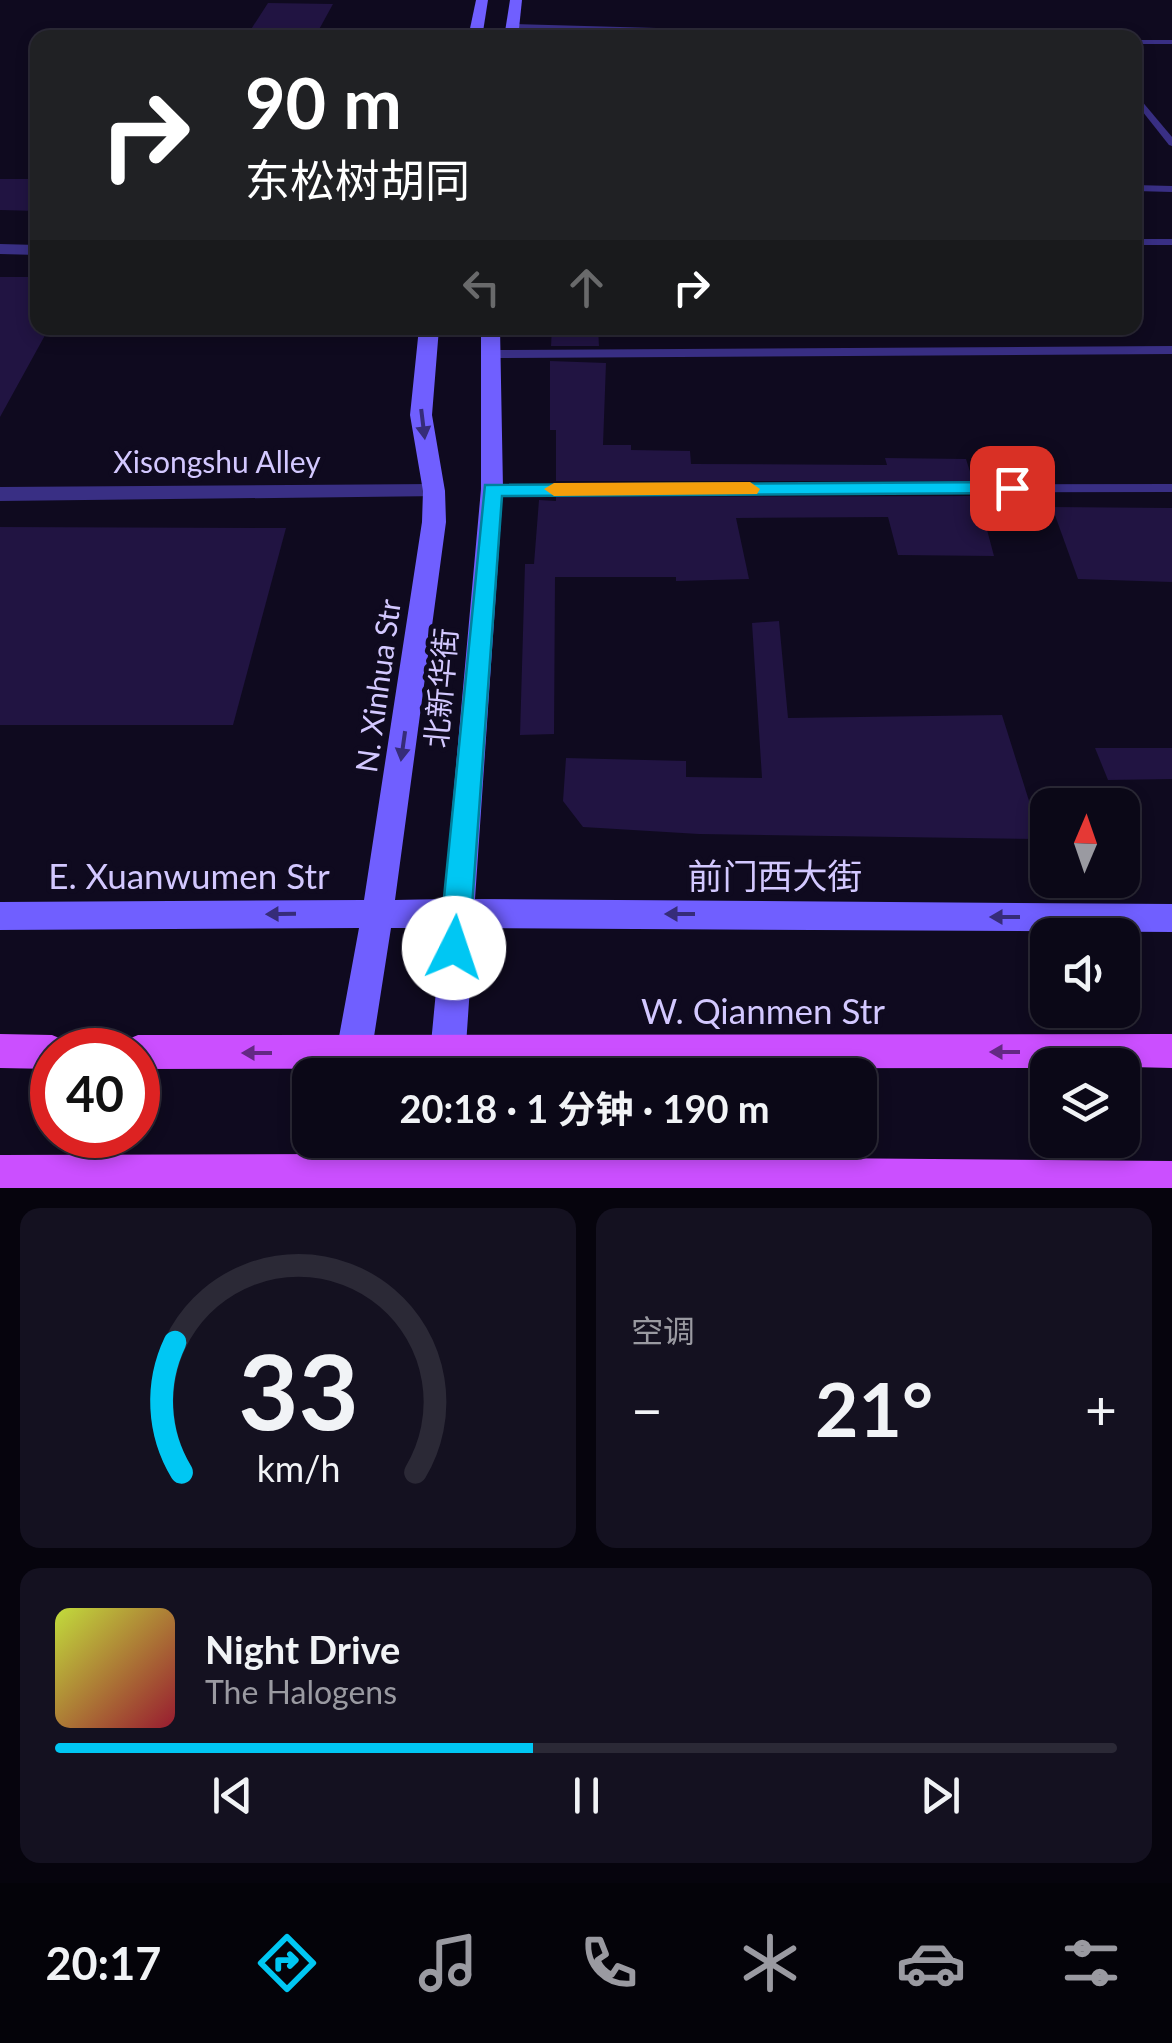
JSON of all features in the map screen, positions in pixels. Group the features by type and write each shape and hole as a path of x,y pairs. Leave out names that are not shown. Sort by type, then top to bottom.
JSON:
{"main road":[{"path":"0,1051 30,1052"},
{"name":"W. Qianmen Str","path":"810,1058 1172,1051"},
{"name":"W. Qianmen Str","path":"160,1053 292,1061"},
{"path":"0,1174 335,1167 1172,1180"}],"street":[{"path":"476,30 482,0"},
{"path":"512,30 516,0"},
{"path":"0,249 30,250"},
{"name":"N. Xinhua Str","path":"353,1058 378,913 434,522 434,491 421,414 428,335"},
{"name":"北新华街","path":"447,1058 492,490 490,341"},
{"name":"Xisongshu Alley","path":"0,494 434,491"},
{"name":"前门西大街","path":"378,913 1172,918"},
{"name":"E. Xuanwumen Str","path":"0,916 378,913"}],"lane":[{"path":"1142,42 1172,42"},
{"path":"1142,105 1172,143"},
{"path":"1142,188 1172,188"},
{"path":"1142,242 1172,242"},
{"path":"490,341 1172,350"},
{"path":"492,490 1172,488"}],"building":[{"path":"268,3 333,4 319,30 251,30"},
{"path":"0,179 30,179 30,211 0,210"},
{"path":"0,277 30,277 30,335 45,335 0,417"},
{"path":"552,335 598,335 599,346 551,346"},
{"path":"550,361 606,363 603,445 631,445 631,450 690,451 691,464 887,465 885,458 966,459 973,481 556,481 556,430 550,430"},
{"path":"978,496 994,556 898,555 888,517 736,518 749,579 555,577 554,734 520,735 525,564 534,564 539,500"},
{"path":"1052,507 1172,508 1172,582 1078,579"},
{"path":"0,527 286,528 233,725 0,725"},
{"path":"779,621 788,718 1002,715 1030,804 1030,839 699,834 583,827 563,801 566,758 686,761 686,777 762,778 752,623"},
{"path":"1095,748 1172,748 1172,779 1108,780"}],"slow traffic":[{"path":"554,489 750,489"}],"route":[{"path":"454,948 492,490 1012,488"}]}
